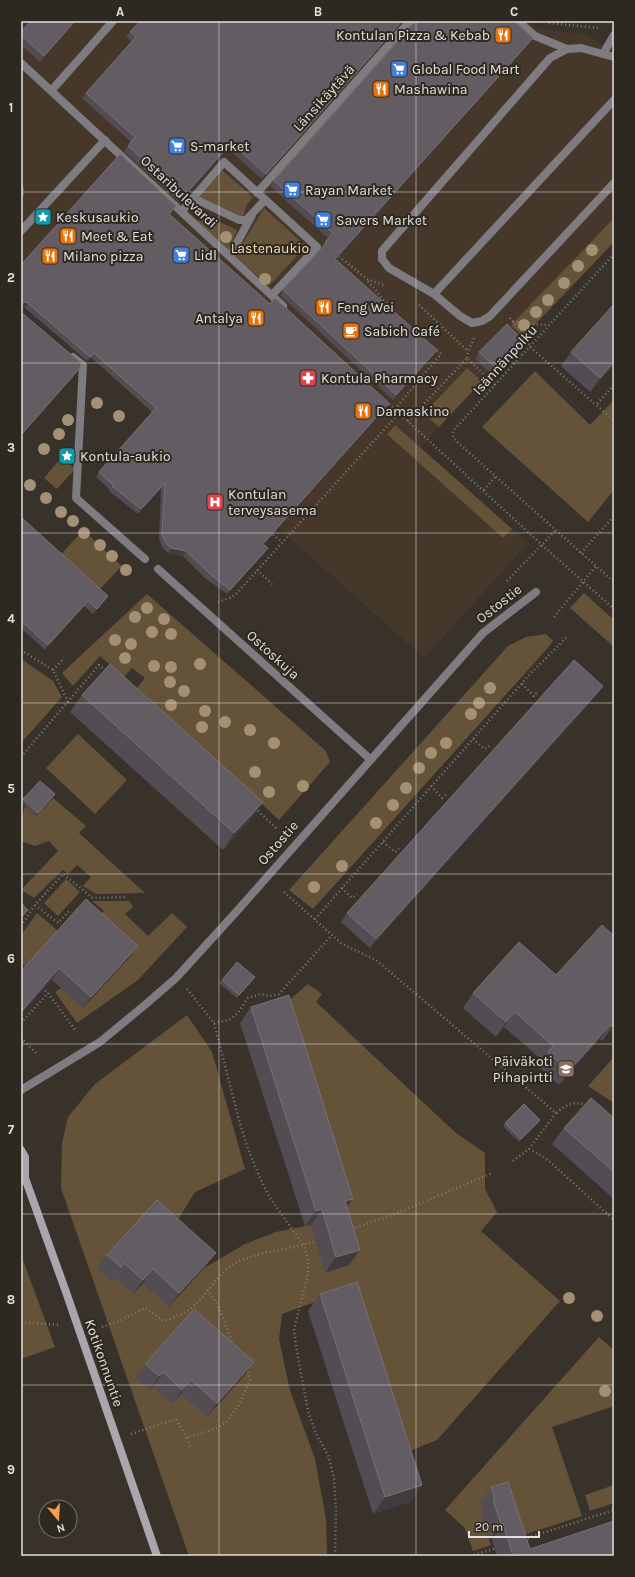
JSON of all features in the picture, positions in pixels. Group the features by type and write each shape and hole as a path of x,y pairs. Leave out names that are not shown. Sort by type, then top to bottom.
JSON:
{"street":[{"path":"51,91 112,21"},
{"name":"Länsikäytävä","path":"257,193 410,21"},
{"path":"518,21 535,36 567,49"},
{"path":"603,54 614,35"},
{"path":"614,57 581,48 567,49 550,58 382,251 382,259 389,268 434,294 460,316 472,323 482,321 490,316 614,183"},
{"name":"Ostaribulevardi","path":"23,68 105,140 290,312"},
{"path":"434,294 614,100"},
{"path":"21,231 105,140"},
{"path":"182,211 224,162 257,193 320,246 272,296"},
{"path":"193,198 239,220 246,220 265,200"},
{"path":"230,256 252,214"},
{"path":"66,351 83,365 76,498 145,559"},
{"name":"Ostoskuja","path":"158,569 370,759"},
{"name":"Ostostie","path":"21,1090 100,1042 176,978 483,633 536,592"},
{"name":"Kotikonnuntie","path":"21,1150 25,1157 23,1177 78,1328 157,1556"}],"path":[{"path":"546,23 566,23 605,28"},
{"path":"320,246 367,279 389,287"},
{"name":"Isännänpolku","path":"614,254 453,431 453,437 456,441 555,531 614,582"},
{"path":"367,279 388,306 394,311"},
{"path":"415,302 468,351"},
{"path":"498,307 513,321 526,337 530,347 614,420"},
{"path":"513,321 550,325"},
{"path":"395,409 441,354 435,349"},
{"path":"408,421 467,358 495,385"},
{"path":"596,405 614,385"},
{"path":"389,404 542,545 614,608"},
{"path":"214,602 219,602 236,594 399,413"},
{"path":"363,453 367,456"},
{"path":"484,490 495,477"},
{"path":"323,497 327,500"},
{"path":"581,553 614,516"},
{"path":"265,528 282,542"},
{"path":"507,581 555,531"},
{"path":"554,616 596,566"},
{"path":"257,570 272,584"},
{"path":"315,919 522,684 566,638"},
{"path":"21,650 53,670 68,702"},
{"path":"53,670 64,658"},
{"path":"21,757 99,665 110,675"},
{"path":"522,684 534,696 538,692"},
{"path":"474,738 485,749 491,745"},
{"path":"432,786 442,798 448,793"},
{"path":"250,803 278,830"},
{"path":"383,842 395,852 400,847"},
{"path":"21,926 35,905 63,874 93,898 126,897"},
{"path":"342,888 352,898 357,894"},
{"path":"284,892 342,944 376,960 556,1113"},
{"path":"35,905 58,923 70,910"},
{"path":"214,1023 229,1020 237,1014 248,998 260,994 270,996 279,994 332,935"},
{"path":"37,984 48,993 76,1031"},
{"path":"21,1023 48,993"},
{"path":"192,993 214,1023 239,1120 257,1172 270,1198 304,1246 308,1260 308,1274 294,1329 308,1411 316,1434 328,1455 334,1478 336,1511 335,1556"},
{"path":"21,1038 37,1054"},
{"path":"513,1162 529,1149 556,1113 566,1104 581,1103 595,1109"},
{"path":"529,1149 549,1161 614,1220"},
{"path":"348,1230 400,1212 492,1172"},
{"path":"102,1327 119,1321 145,1308 164,1321 178,1317 192,1308 224,1271 236,1263 276,1250 304,1246 326,1238"},
{"path":"207,1290 221,1312 235,1350"},
{"path":"21,1322 78,1328"},
{"path":"187,1438 225,1424 238,1405 250,1380 249,1373 244,1362"},
{"path":"117,1439 176,1419 187,1438 190,1447"},
{"path":"523,1539 614,1510"},
{"path":"470,1556 501,1546"}],"shaded area":[{"path":"21,21 526,21 538,28 582,34 596,40 614,51 614,242 451,413 421,447 528,543 424,658 21,296"}],"green space":[{"path":"222,170 253,197 246,206 244,215 241,217 198,198"},
{"name":"Lastenaukio","path":"264,208 306,246 269,286 235,256"},
{"path":"202,214 237,230 229,251 198,222"},
{"path":"614,218 614,242 523,337 511,325"},
{"path":"467,368 482,381 439,427 429,418 428,413 431,406"},
{"path":"535,371 590,425 614,400 614,490 588,522 482,427"},
{"path":"395,425 512,529 503,538 387,434"},
{"path":"62,457 75,469 57,489 44,478"},
{"path":"83,530 122,566 96,593 58,558"},
{"path":"584,593 614,620 614,647 570,608"},
{"path":"147,594 326,751 330,762 279,820 137,688 145,678 132,668 124,677 100,656 73,686 62,673"},
{"path":"546,634 553,641 546,650 313,909 289,890 508,646 526,637"},
{"path":"21,659 53,681 62,697 21,743"},
{"path":"78,734 127,780 95,814 46,768"},
{"path":"53,798 86,826 79,833 145,893 96,894 83,886 91,877 77,865 68,874 63,870 34,898 21,890 58,851 49,841 35,846 21,841 21,821 25,806 36,816"},
{"path":"66,879 80,892 58,916 44,903"},
{"path":"92,901 129,901 133,907 125,914 148,936 172,913 187,927 138,980 77,1023 55,992 61,988 84,1008 97,917 104,911"},
{"path":"37,913 58,931 26,968 22,962 21,935"},
{"path":"308,984 322,994 316,1002 456,1133 485,1153 485,1189 497,1212 481,1231 560,1301 437,1440 407,1452 356,1287 282,1314 279,1339 290,1390 315,1459 326,1519 327,1556 189,1556 61,1188 62,1143 68,1117 95,1084 187,1015 212,1052 245,1169 195,1192 169,1234 206,1267 245,1244 276,1232 305,1226 277,1011"},
{"path":"614,1057 614,1103 588,1086"},
{"path":"21,1255 55,1347 21,1359"},
{"path":"599,1337 614,1350 614,1406 552,1427 582,1516 511,1539 481,1516 491,1545 473,1551 465,1528 445,1510"},
{"path":"614,1485 614,1503 590,1511 585,1495"}],"building":[{"path":"31,21 75,21 44,56 21,35 21,32"},
{"path":"140,21 402,21 266,174 231,143 183,197 128,146 135,137 86,93 136,37 130,32"},
{"path":"416,21 514,21 533,38 335,259 437,350 396,395 283,290 325,245 326,241 333,233 274,181"},
{"path":"120,154 176,206 169,214 270,304 275,298 389,403 263,544 268,548 230,590 209,573 186,551 171,548 165,542 162,534 165,483 141,509 112,486 113,485 99,472 156,408 94,353 90,357 28,303 21,303 21,265"},
{"path":"21,176 23,195 21,201"},
{"path":"614,304 614,362 600,378 571,352"},
{"path":"21,312 81,363 80,368 21,435"},
{"path":"507,324 521,338 494,366 479,352"},
{"path":"21,517 108,596 97,609 88,601 48,645 21,621"},
{"path":"574,660 603,686 376,939 347,913"},
{"path":"110,664 263,802 234,833 82,695"},
{"path":"40,781 55,794 38,813 23,799"},
{"path":"86,899 138,946 91,997 59,968 21,1012 21,971"},
{"path":"21,903 28,910 21,918"},
{"path":"602,925 614,936 614,1024 612,1026 610,1025 569,1071 548,1052 553,1046 515,1012 506,1022 473,993 519,942 556,975"},
{"path":"237,962 255,977 239,995 222,980"},
{"path":"289,995 353,1199 345,1201 360,1250 336,1257 322,1209 316,1211 251,1007"},
{"path":"591,1098 614,1118 614,1172 564,1128"},
{"path":"524,1104 540,1120 521,1139 505,1123"},
{"path":"157,1200 216,1253 179,1293 153,1269 143,1280 124,1263 121,1267 107,1255"},
{"path":"357,1282 422,1485 385,1497 320,1294"},
{"path":"194,1309 254,1362 217,1403 191,1380 182,1390 163,1372 159,1376 145,1364"},
{"path":"508,1482 530,1549 614,1521 614,1556 513,1556 503,1523 501,1524 493,1500 495,1499 491,1487"}],"place":[{"name":"Kontulan Pizza & Kebab","path":"503,35"},
{"name":"Global Food Mart","path":"399,69"},
{"name":"Mashawina","path":"381,89"},
{"name":"S-market","path":"177,146"},
{"name":"Rayan Market","path":"292,190"},
{"name":"Keskusaukio","path":"43,217"},
{"name":"Savers Market","path":"323,220"},
{"name":"Meet & Eat","path":"68,236"},
{"name":"Lidl","path":"181,255"},
{"name":"Milano pizza","path":"50,256"},
{"name":"Feng Wei","path":"324,307"},
{"name":"Antalya","path":"256,318"},
{"name":"Sabich Café","path":"351,331"},
{"name":"Kontula Pharmacy","path":"308,378"},
{"name":"Damaskino","path":"363,411"},
{"name":"Kontula-aukio","path":"67,456"},
{"name":"Kontulan terveysasema","path":"215,502"},
{"name":"Päiväkoti Pihapirtti","path":"566,1069"}]}
